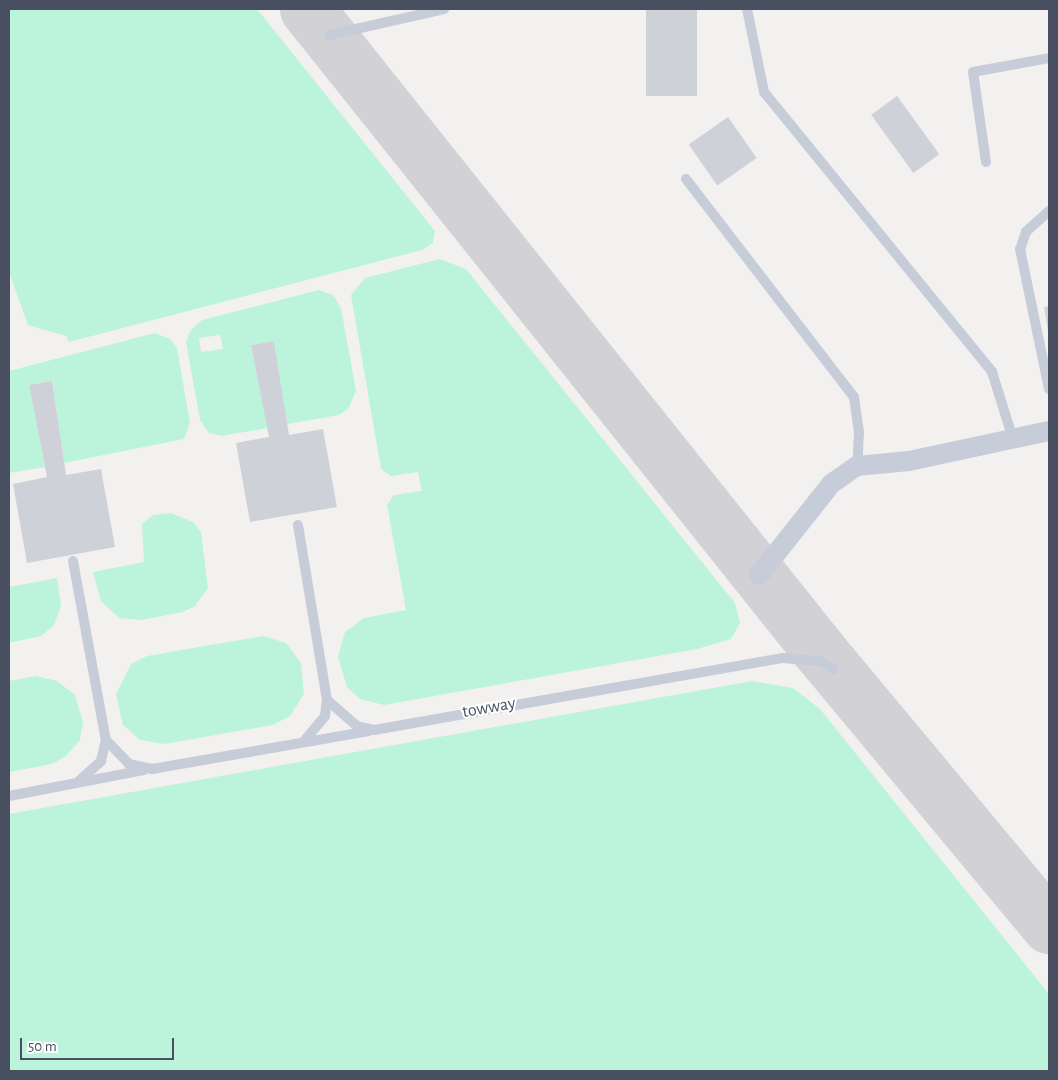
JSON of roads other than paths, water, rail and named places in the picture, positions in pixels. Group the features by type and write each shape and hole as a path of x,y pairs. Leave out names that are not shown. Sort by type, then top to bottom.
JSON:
{"street":[{"path":"759,575 831,484 857,466 909,462 1049,431"}],"lane":[{"path":"329,35 444,9"},
{"path":"747,9 764,92 992,372 1012,439"},
{"path":"986,162 972,72 1049,58"},
{"path":"686,179 854,397 859,432 857,466"},
{"path":"1049,211 1026,232 1020,249 1049,389"},
{"path":"298,526 327,700 325,716 302,742"},
{"path":"71,784 95,769 106,740 73,561"},
{"name":"towway","path":"9,796 302,742 784,658 820,661 834,669"},
{"path":"327,700 347,720 374,730"},
{"path":"106,740 129,764 152,769"}]}
